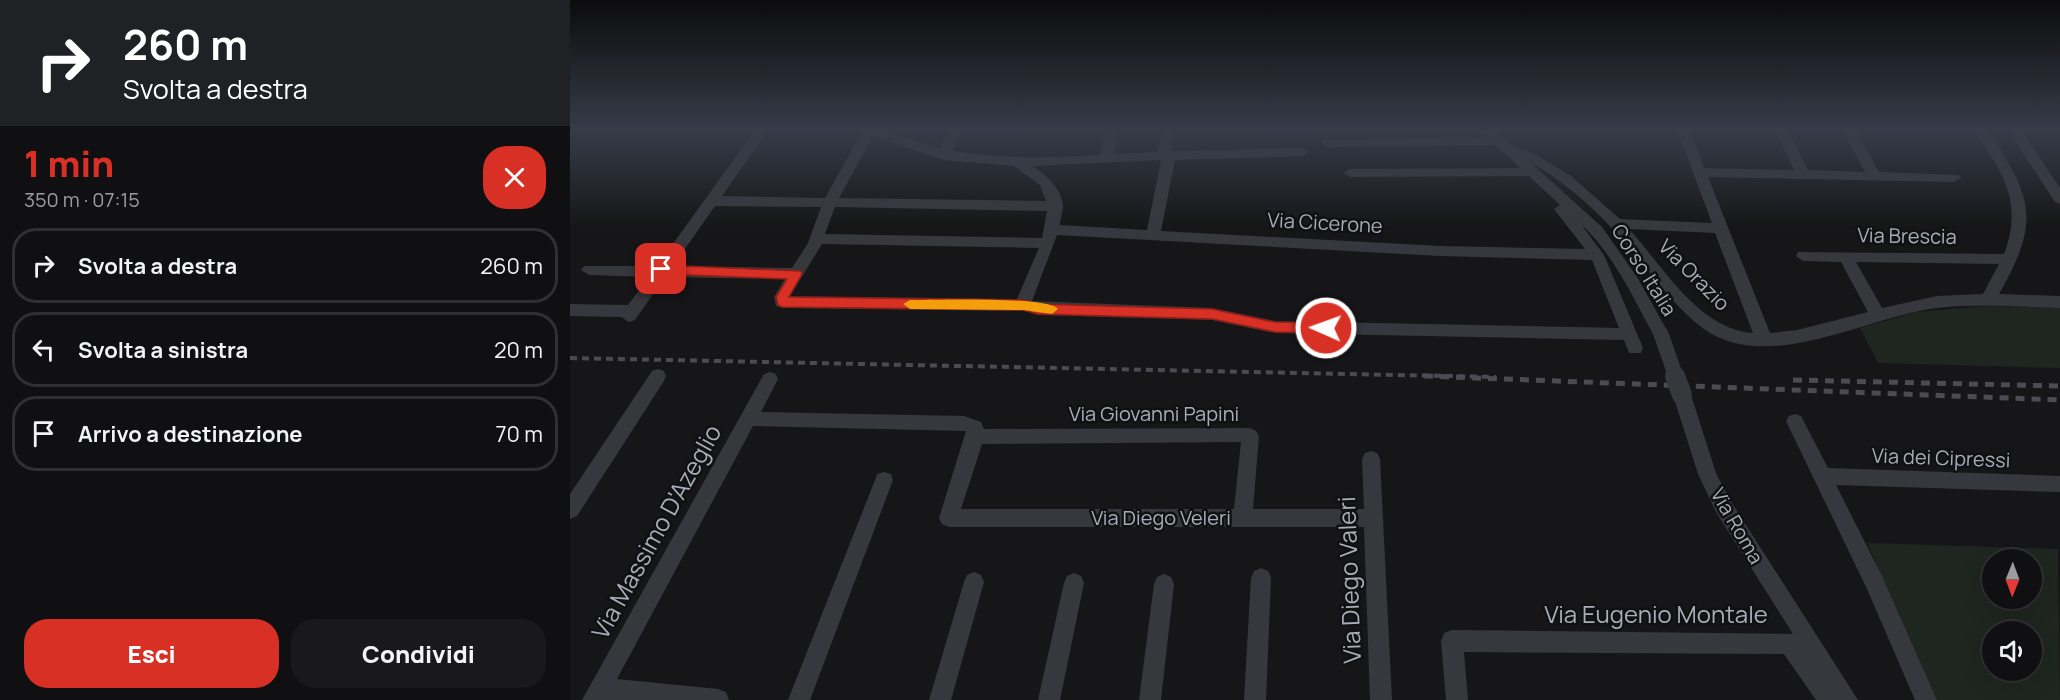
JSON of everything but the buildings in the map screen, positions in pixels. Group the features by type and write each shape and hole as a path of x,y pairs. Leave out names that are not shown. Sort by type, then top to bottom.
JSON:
{"street":[{"path":"570,310 630,314 739,163"},
{"path":"850,163 820,224 816,239 782,297 782,302 1023,305 1038,309 1212,314 1275,327 1632,341 1597,255 1534,180 1534,173 1350,173"},
{"path":"1020,163 1045,182 1056,206 1049,237 1023,305"},
{"path":"1153,236 1165,163"},
{"name":"Corso Italia","path":"1523,163 1597,231 1632,281 1661,334"},
{"name":"Via Orazio","path":"1542,163 1599,207 1692,308 1720,331 1745,340 1764,340 1935,302 1988,300 2060,302"},
{"path":"1695,163 1764,340"},
{"path":"1797,163 1803,174"},
{"path":"1867,163 1874,176"},
{"path":"1988,300 2010,259 2021,214 2016,189 2000,163"},
{"path":"2035,163 2060,199"},
{"path":"1699,172 1954,178"},
{"path":"712,201 1056,206"},
{"path":"1615,224 1721,228"},
{"name":"Via Cicerone","path":"816,239 1153,236 1440,251 1597,255"},
{"name":"Via Brescia","path":"1803,256 2010,259"},
{"path":"1846,257 1878,316"},
{"path":"589,270 661,269 796,274"},
{"name":"Via Roma","path":"1661,334 1707,474 1723,506 1847,700"},
{"path":"570,510 658,376"},
{"name":"Via Massimo D'Azeglio","path":"596,694 770,379"},
{"name":"Via Massimo D'Azeglio","path":"748,419 964,423 975,432"},
{"path":"1795,421 1820,476 1875,583 1926,700"},
{"name":"Via Diego Veleri","path":"975,432 949,518 1373,519"},
{"name":"Via Giovanni Papini","path":"975,432 1241,434 1251,436 1243,518"},
{"name":"Via Diego Valeri","path":"1371,459 1381,700"},
{"name":"Via dei Cipressi","path":"1820,476 2060,484"},
{"path":"800,700 884,480"},
{"path":"1256,700 1261,578"},
{"path":"940,700 974,582"},
{"path":"1049,700 1074,583"},
{"path":"1150,700 1164,584"},
{"name":"Via Eugenio Montale","path":"1457,700 1452,641 1789,643 1829,700"},
{"path":"596,694 718,700"}],"shaded area":[{"path":"1984,306 2060,308 2060,368 1878,363 1860,328 1916,312"},
{"path":"1867,543 2058,549 2060,700 1937,700"}],"railway":[{"path":"570,358 1496,377"},
{"path":"1424,376 2060,400"},
{"path":"1793,380 2060,386"}],"slow traffic":[{"path":"910,304 1026,305 1038,309 1052,309"}],"route":[{"path":"661,269 796,274 782,297 782,302 1026,305 1038,309 1212,314 1275,327 1326,328"}]}
